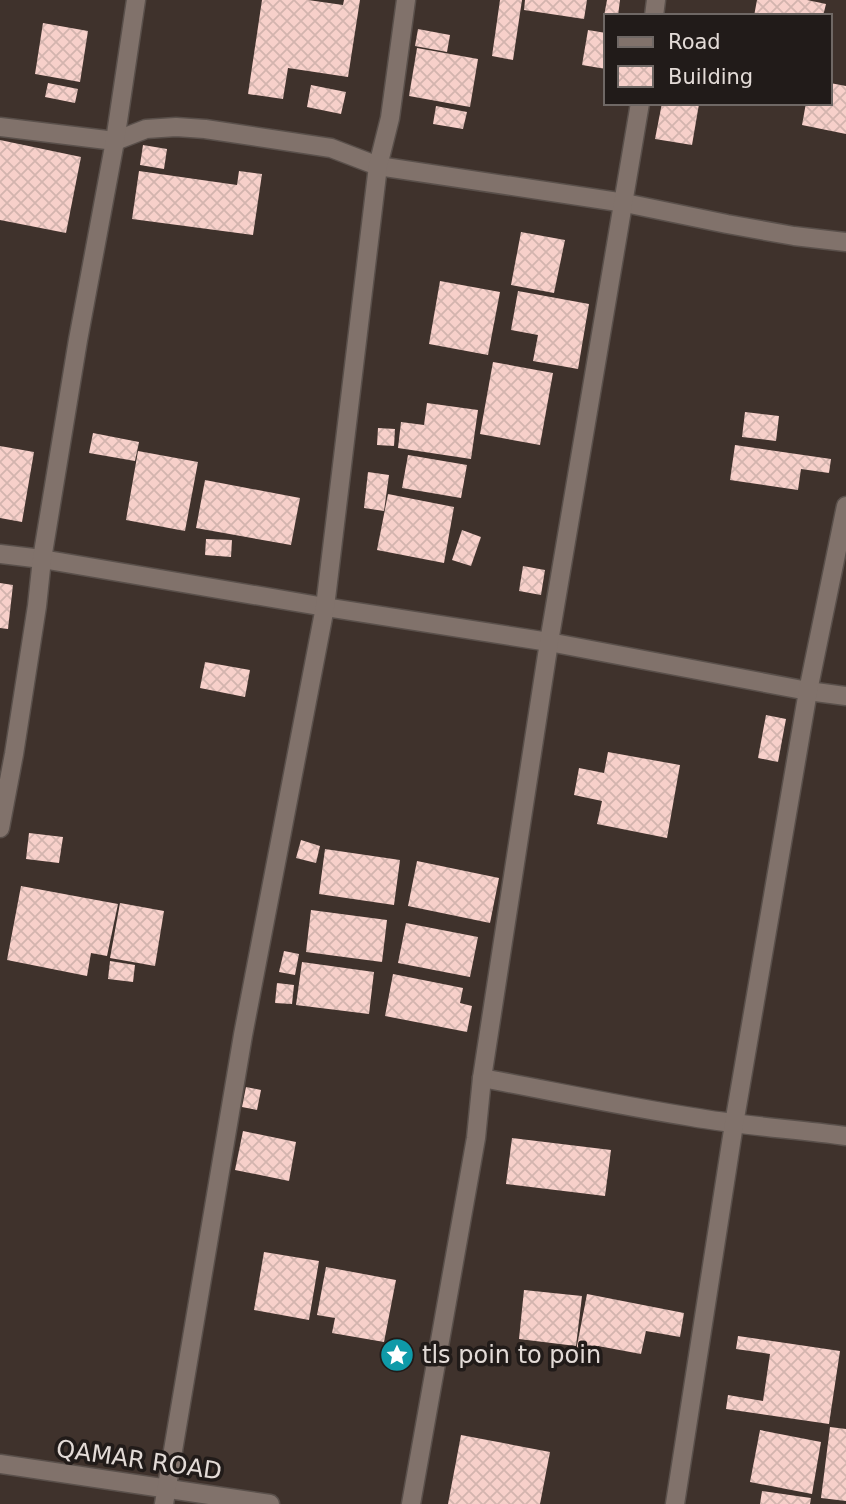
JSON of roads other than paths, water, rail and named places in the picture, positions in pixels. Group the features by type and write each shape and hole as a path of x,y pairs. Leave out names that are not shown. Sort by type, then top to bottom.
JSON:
{"street":[{"path":"0,828 25,687 42,559 78,340 115,141 136,0"},
{"path":"165,1496 243,1035 325,607 378,166 390,118 406,0"},
{"path":"411,1504 476,1138 482,1078 549,642 640,105"},
{"path":"0,127 115,141 146,129 205,129 331,148 378,166 625,203 754,228 846,242"},
{"path":"676,1504 734,1124 808,691 846,506"},
{"path":"0,554 549,642 846,696"},
{"path":"482,1078 734,1124 846,1136"},
{"name":"QAMAR ROAD","path":"0,1464 165,1496 270,1504"}],"place":[{"name":"tls poin to poin","path":"397,1355"}]}
